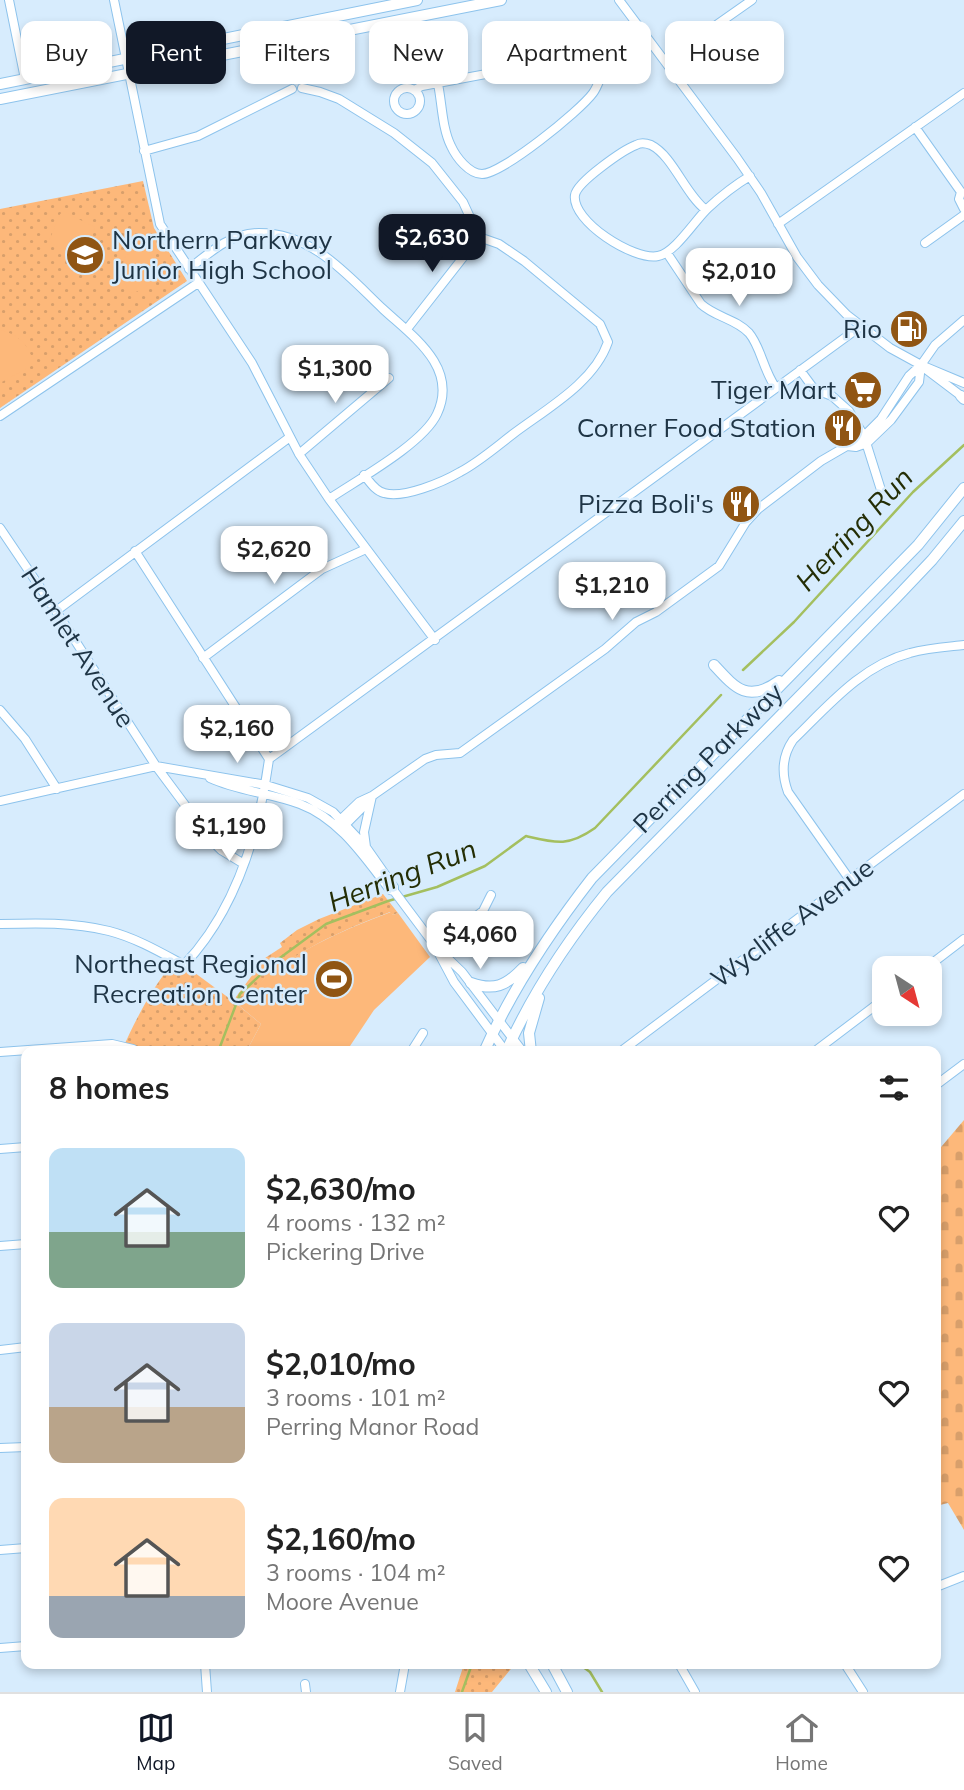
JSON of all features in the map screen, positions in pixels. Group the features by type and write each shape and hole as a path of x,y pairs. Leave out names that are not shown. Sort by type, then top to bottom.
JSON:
{"main road":[{"path":"226,38 413,0"},
{"path":"226,55 501,0"},
{"path":"112,62 126,59"},
{"path":"0,99 126,75"},
{"path":"0,84 21,80"},
{"name":"Perring Parkway","path":"487,1046 521,979 553,929 592,878 918,545 964,488"},
{"name":"Perring Parkway","path":"509,1046 549,970 586,917 631,865 897,598 964,521"},
{"path":"714,665 735,687 751,693 771,686 799,666"},
{"path":"471,983 490,988 504,984 521,970 553,929"},
{"path":"530,1046 531,1021 549,970"},
{"path":"532,1669 545,1692"},
{"path":"555,1669 567,1692"}],"street":[{"path":"9,0 21,59"},
{"path":"114,0 126,59"},
{"path":"413,0 415,17"},
{"path":"619,0 635,21"},
{"path":"722,21 752,0"},
{"path":"651,43 665,60"},
{"path":"131,84 158,217 252,363 299,454 329,499 435,640"},
{"path":"414,90 438,84 452,148 468,167 479,174 485,174 505,163 578,110 598,84"},
{"path":"683,84 750,176 808,272 832,300 890,348 921,365 964,383"},
{"path":"144,151 198,136 297,88 339,99 394,133 424,156 454,190 480,237 513,252 600,324 608,342 592,370 575,387 461,472 406,493 393,495 378,491 364,475"},
{"path":"778,224 964,93"},
{"path":"915,127 963,191 958,199 964,212 925,243"},
{"path":"706,210 691,195 664,156 654,146 645,143 627,150 578,188 575,198 584,219 608,237 639,255 656,257 667,253 706,210 750,176"},
{"path":"189,269 215,248 237,237 258,233 282,236 311,247 335,262 420,341 436,366 440,378 441,403 426,431 329,499"},
{"path":"407,329 480,237"},
{"path":"667,253 707,310 735,322 751,335 762,365 776,388"},
{"path":"0,416 198,283"},
{"path":"340,825 359,802 425,759 460,752 605,649 636,622 656,612 719,566 746,522 758,509 821,461 865,439 909,376 921,365 935,345 964,320"},
{"path":"269,759 861,326"},
{"path":"921,365 963,398"},
{"path":"800,370 814,389 832,396 849,411 865,439 881,490"},
{"path":"299,454 388,378"},
{"path":"56,611 290,437"},
{"name":"Hamlet Avenue","path":"0,528 156,766 211,840 221,850 244,864"},
{"path":"203,657 322,569 366,549"},
{"path":"0,924 56,923 108,930 149,946 184,965 197,951 220,915 256,832 269,759 135,551"},
{"path":"850,880 788,792 783,769 788,747 855,681 880,665 910,653 964,645"},
{"path":"0,710 25,739 57,789"},
{"path":"0,801 156,766 265,789 313,809 340,825 366,847 436,947 454,982 501,1046"},
{"name":"Wycliffe Avenue","path":"628,1046 964,794"},
{"path":"366,847 364,832 372,796"},
{"path":"340,825 390,890 395,892"},
{"path":"436,947 484,911 491,895"},
{"path":"942,956 964,939"},
{"path":"436,947 454,962 519,1046"},
{"path":"822,1046 872,1008"},
{"path":"415,1046 423,1033"},
{"path":"84,1046 121,1046"},
{"path":"0,1052 21,1050"},
{"path":"941,1081 964,1064"},
{"path":"0,1149 21,1147"},
{"path":"0,1246 21,1244"},
{"path":"0,1350 21,1348"},
{"path":"0,1448 21,1447"},
{"path":"0,1550 21,1548"},
{"path":"941,1585 964,1576"},
{"path":"0,1648 21,1646"},
{"path":"205,1669 207,1692"},
{"path":"400,1692 404,1669"},
{"path":"682,1669 695,1692"},
{"path":"848,1669 863,1692"}],"green space":[{"name":"Northern Parkway Junior High School","path":"143,181 154,228 187,281 0,408 0,209"},
{"path":"65,211 95,227 87,243 77,251 64,251 49,241 60,214"},
{"path":"144,247 164,274 162,279 131,293 123,279 122,266 126,255"},
{"path":"0,330 21,340 33,361 31,366 0,383"},
{"path":"383,894 398,913 393,915 390,912 328,938 290,960 254,988 238,1005 261,1024 249,1046 124,1046 145,1004 176,959 233,1001 265,958 282,947 280,943 297,930"},
{"name":"Northeast Regional Recreation Center","path":"391,912 393,915 398,913 430,957 374,1010 350,1046 249,1046 261,1024 237,1004 254,987 290,960 348,929"},
{"path":"964,1120 964,1530 948,1503 941,1505 941,1147"},
{"path":"462,1669 511,1669 492,1692 455,1692"}],"waterway":[{"name":"Herring Run","path":"743,670 794,622 913,492 964,445"},
{"name":"Herring Run","path":"220,1046 240,994 273,963 326,924 388,901 437,887 485,866 526,836 562,842 586,834 595,828 721,695"},
{"path":"462,1692 470,1669"},
{"name":"Herring Run","path":"586,1669 602,1692"}],"place":[{"name":"Northern Parkway Junior High School","path":"85,255"},
{"name":"Rio","path":"909,329"},
{"name":"Tiger Mart","path":"863,390"},
{"name":"Corner Food Station","path":"843,428"},
{"name":"Pizza Boli's","path":"741,504"},
{"name":"Northeast Regional Recreation Center","path":"334,979"}]}
